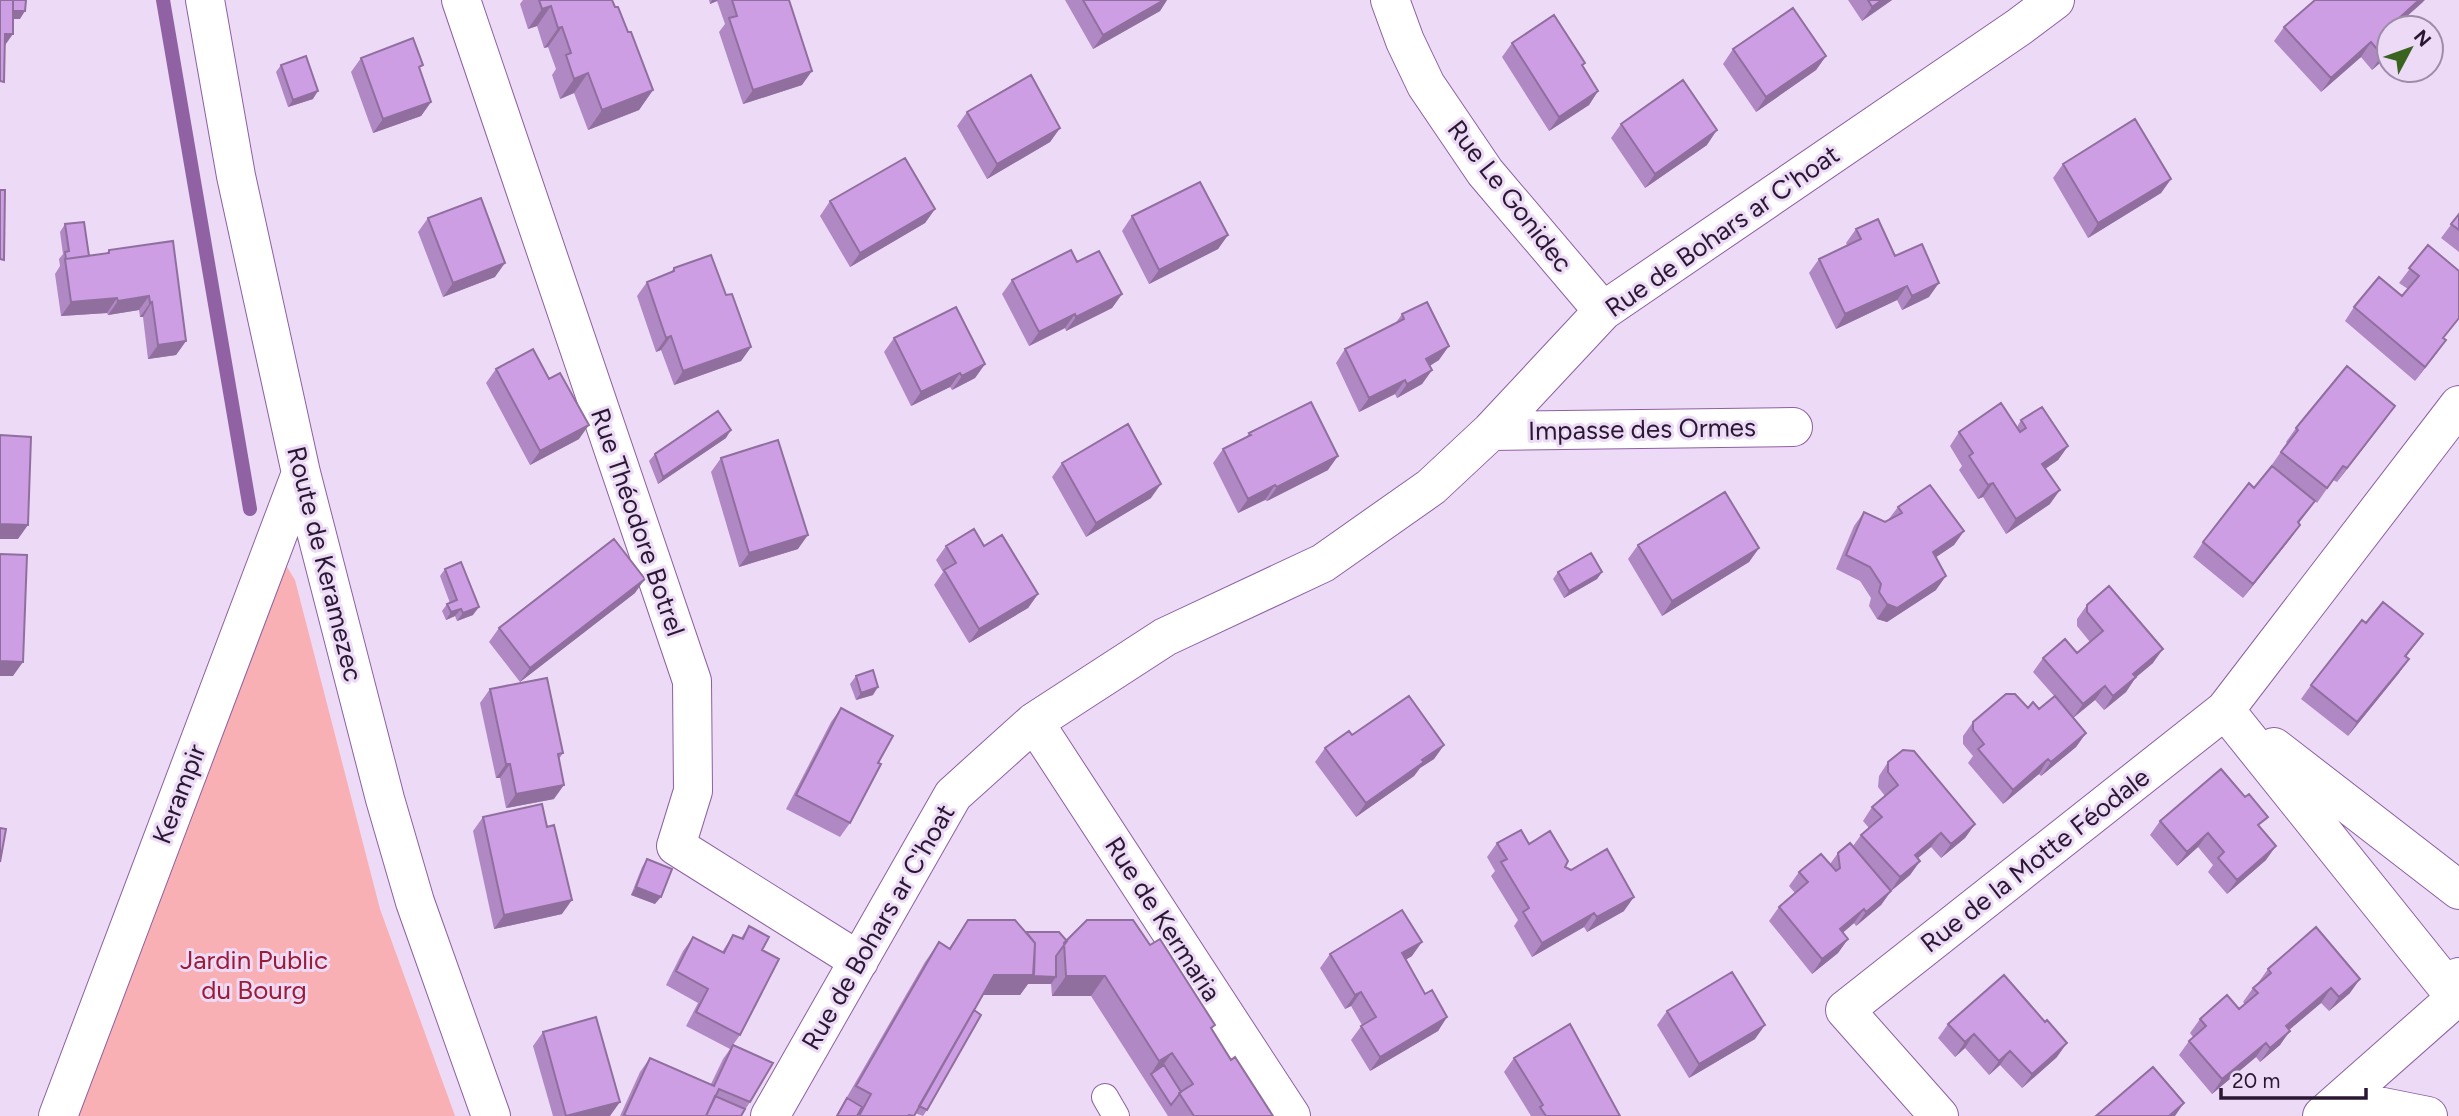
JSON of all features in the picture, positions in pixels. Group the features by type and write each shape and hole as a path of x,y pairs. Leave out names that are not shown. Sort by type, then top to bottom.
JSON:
{"street":[{"name":"Route de Keramezec","path":"205,0 236,176 301,473 385,799 411,889 491,1116"},
{"name":"Rue Théodore Botrel","path":"461,0 692,681 693,791 677,846 859,961"},
{"name":"Rue Le Gonidec","path":"1390,0 1426,85 1485,172 1603,311"},
{"name":"Rue de Bohars ar C'hoat","path":"770,1116 953,796 1034,722 1165,637 1323,563 1430,487 1491,431 1603,311 2055,0"},
{"name":"Rue de la Motte Féodale","path":"1939,1116 1844,1010 2225,710 2459,405"},
{"name":"Impasse des Ormes","path":"1491,431 1793,427"},
{"name":"Kerampir","path":"58,1116 301,473"},
{"path":"2225,710 2459,890"},
{"path":"2225,710 2444,983 2459,977"},
{"name":"Rue de Kermaria","path":"1034,722 1291,1116"},
{"path":"2332,1107 2459,995"},
{"path":"2332,1107 2428,1116"}],"green space":[{"name":"Jardin Public du Bourg","path":"276,549 295,580 380,909 455,1116 56,1116 215,659 227,612 255,557"}],"building":[{"path":"0,0 13,0 13,34 5,34 4,82 0,81"},
{"path":"13,0 26,0 25,11 13,11"},
{"path":"539,0 612,0 615,7 618,7 628,32 631,32 653,90 602,110 588,73 574,79 566,55 571,53 562,27 558,28 551,6 542,9"},
{"path":"732,0 789,0 812,71 753,90 729,18 737,16"},
{"path":"1083,0 1164,0 1103,35"},
{"path":"1868,0 1882,0 1872,7"},
{"path":"2315,0 2419,0 2404,14 2375,14 2375,47 2371,42 2331,78 2284,27"},
{"path":"1793,8 1826,56 1766,97 1733,49"},
{"path":"1554,15 1585,63 1582,65 1598,91 1559,117 1512,43"},
{"path":"413,38 423,65 419,67 431,102 383,119 361,58"},
{"path":"306,56 318,91 293,100 281,65"},
{"path":"1031,75 1060,128 997,164 967,112"},
{"path":"1683,80 1717,130 1655,174 1621,124"},
{"path":"2135,119 2171,179 2098,223 2063,164"},
{"path":"905,158 935,209 860,253 830,201"},
{"path":"1200,182 1228,235 1159,270 1132,216"},
{"path":"0,190 5,190 4,260 0,259"},
{"path":"481,198 505,263 453,283 428,218"},
{"path":"2459,214 2459,230 2451,224"},
{"path":"1878,219 1895,256 1922,244 1939,283 1912,296 1907,286 1845,314 1819,259 1861,239 1856,229"},
{"path":"84,222 89,256 66,259 65,252 69,251 65,224"},
{"path":"173,241 186,341 158,345 149,296 118,301 117,298 71,302 65,259"},
{"path":"2428,245 2459,271 2459,318 2425,367 2354,307 2379,277 2402,296 2419,276 2409,268"},
{"path":"1071,250 1077,262 1099,251 1122,294 1039,332 1012,280"},
{"path":"711,255 726,295 732,294 751,347 683,371 671,336 666,338 647,282 674,271 674,268"},
{"path":"1427,302 1449,346 1426,359 1432,370 1407,384 1405,380 1369,398 1345,349 1404,319 1402,314"},
{"path":"956,307 985,364 921,392 894,338"},
{"path":"533,349 549,379 560,373 589,425 540,451 496,369"},
{"path":"2347,366 2395,406 2347,468 2343,466 2327,488 2281,452 2298,430 2296,428"},
{"path":"1311,402 1338,456 1248,499 1223,449"},
{"path":"2001,403 2020,432 2026,428 2021,420 2042,407 2068,446 2042,464 2060,490 2016,519 1993,483 1988,485 1969,456 1973,453 1959,432"},
{"path":"718,411 731,430 663,477 655,454"},
{"path":"1128,424 1161,484 1096,523 1062,463"},
{"path":"0,435 31,437 28,525 0,524"},
{"path":"778,440 808,535 749,553 721,458"},
{"path":"2272,466 2315,501 2298,522 2300,525 2253,584 2203,542 2249,483 2254,488"},
{"path":"1930,485 1964,531 1933,552 1946,576 1897,608 1887,604 1879,592 1881,584 1870,567 1846,555 1864,512 1885,522 1902,513 1898,507"},
{"path":"1725,492 1759,548 1672,601 1638,545"},
{"path":"974,529 984,546 1002,535 1038,594 979,629 944,570 956,563 946,546"},
{"path":"614,539 645,579 530,668 499,628"},
{"path":"1591,553 1602,572 1569,591 1558,572"},
{"path":"0,554 27,555 23,662 0,661"},
{"path":"461,562 479,607 463,613 461,609 451,612 447,604 457,600 445,569"},
{"path":"2109,586 2163,649 2133,674 2136,677 2113,696 2105,686 2083,704 2043,658 2065,639 2077,653 2103,631 2087,612 2087,605"},
{"path":"2383,602 2423,634 2405,656 2409,659 2357,722 2311,685 2362,620 2366,623"},
{"path":"873,670 878,687 861,693 856,676"},
{"path":"547,678 563,753 558,754 564,785 516,794 510,764 506,764 490,689"},
{"path":"2006,694 2015,694 2028,708 2033,702 2039,709 2055,696 2086,733 2051,762 2048,759 2013,790 1978,749 1984,744 1973,730 1973,722"},
{"path":"1409,696 1444,745 1366,803 1325,748 1349,731 1352,735"},
{"path":"841,708 893,736 850,823 796,795"},
{"path":"1903,750 1914,751 1975,824 1951,844 1941,833 1915,855 1920,861 1900,877 1861,835 1882,817 1872,807 1898,785 1888,772 1888,762"},
{"path":"2221,769 2245,797 2249,794 2268,817 2258,825 2276,846 2237,880 2218,858 2224,852 2208,833 2187,852 2160,821"},
{"path":"542,804 547,827 554,825 572,900 504,915 483,817"},
{"path":"0,828 6,829 0,862"},
{"path":"1521,830 1529,844 1550,831 1568,861 1565,867 1571,870 1607,849 1634,897 1597,917 1594,913 1542,943 1523,912 1529,908 1501,862 1507,859 1497,843"},
{"path":"1850,843 1891,891 1840,929 1848,939 1822,959 1779,907 1808,882 1799,872 1821,854 1836,871 1840,868 1838,853"},
{"path":"647,859 672,869 661,897 636,887"},
{"path":"1402,910 1422,942 1402,953 1425,994 1432,990 1447,1017 1380,1057 1361,1026 1376,1017 1361,992 1355,995 1330,954"},
{"path":"968,920 1015,920 1035,943 1034,975 994,975 914,1116 859,1116 871,1094 856,1086 939,942 950,949"},
{"path":"1087,920 1133,920 1150,945 1160,939 1215,1025 1211,1028 1231,1060 1235,1057 1273,1116 1194,1116 1179,1093 1193,1084 1172,1053 1159,1061 1105,976 1066,976 1064,943"},
{"path":"749,926 769,937 762,950 779,959 740,1035 696,1012 708,989 676,971 693,937 724,953 733,935 743,939"},
{"path":"2316,927 2360,979 2339,997 2331,988 2286,1026 2290,1031 2270,1048 2266,1043 2222,1079 2189,1041 2206,1026 2200,1019 2227,995 2239,1009 2258,993 2253,988 2271,973 2268,969"},
{"path":"1026,932 1059,932 1067,941 1056,956 1056,977 1033,976 1035,943"},
{"path":"1732,972 1765,1025 1699,1064 1667,1011"},
{"path":"2004,975 2067,1043 2032,1074 2010,1051 1999,1061 1974,1034 1965,1042 1948,1024"},
{"path":"974,1010 981,1015 927,1110 919,1106"},
{"path":"596,1017 620,1102 566,1116 543,1032"},
{"path":"1570,1024 1620,1116 1546,1116 1540,1107 1543,1105 1514,1058"},
{"path":"733,1045 773,1063 750,1102 719,1089 706,1116 624,1115 650,1058 714,1086"},
{"path":"1164,1065 1181,1092 1171,1105 1151,1074"},
{"path":"2153,1067 2184,1103 2169,1116 2096,1116"},
{"path":"715,1096 745,1109 741,1116 706,1116"},
{"path":"847,1098 862,1107 857,1116 837,1116"}],"waterway":[{"path":"163,0 250,509"}]}
